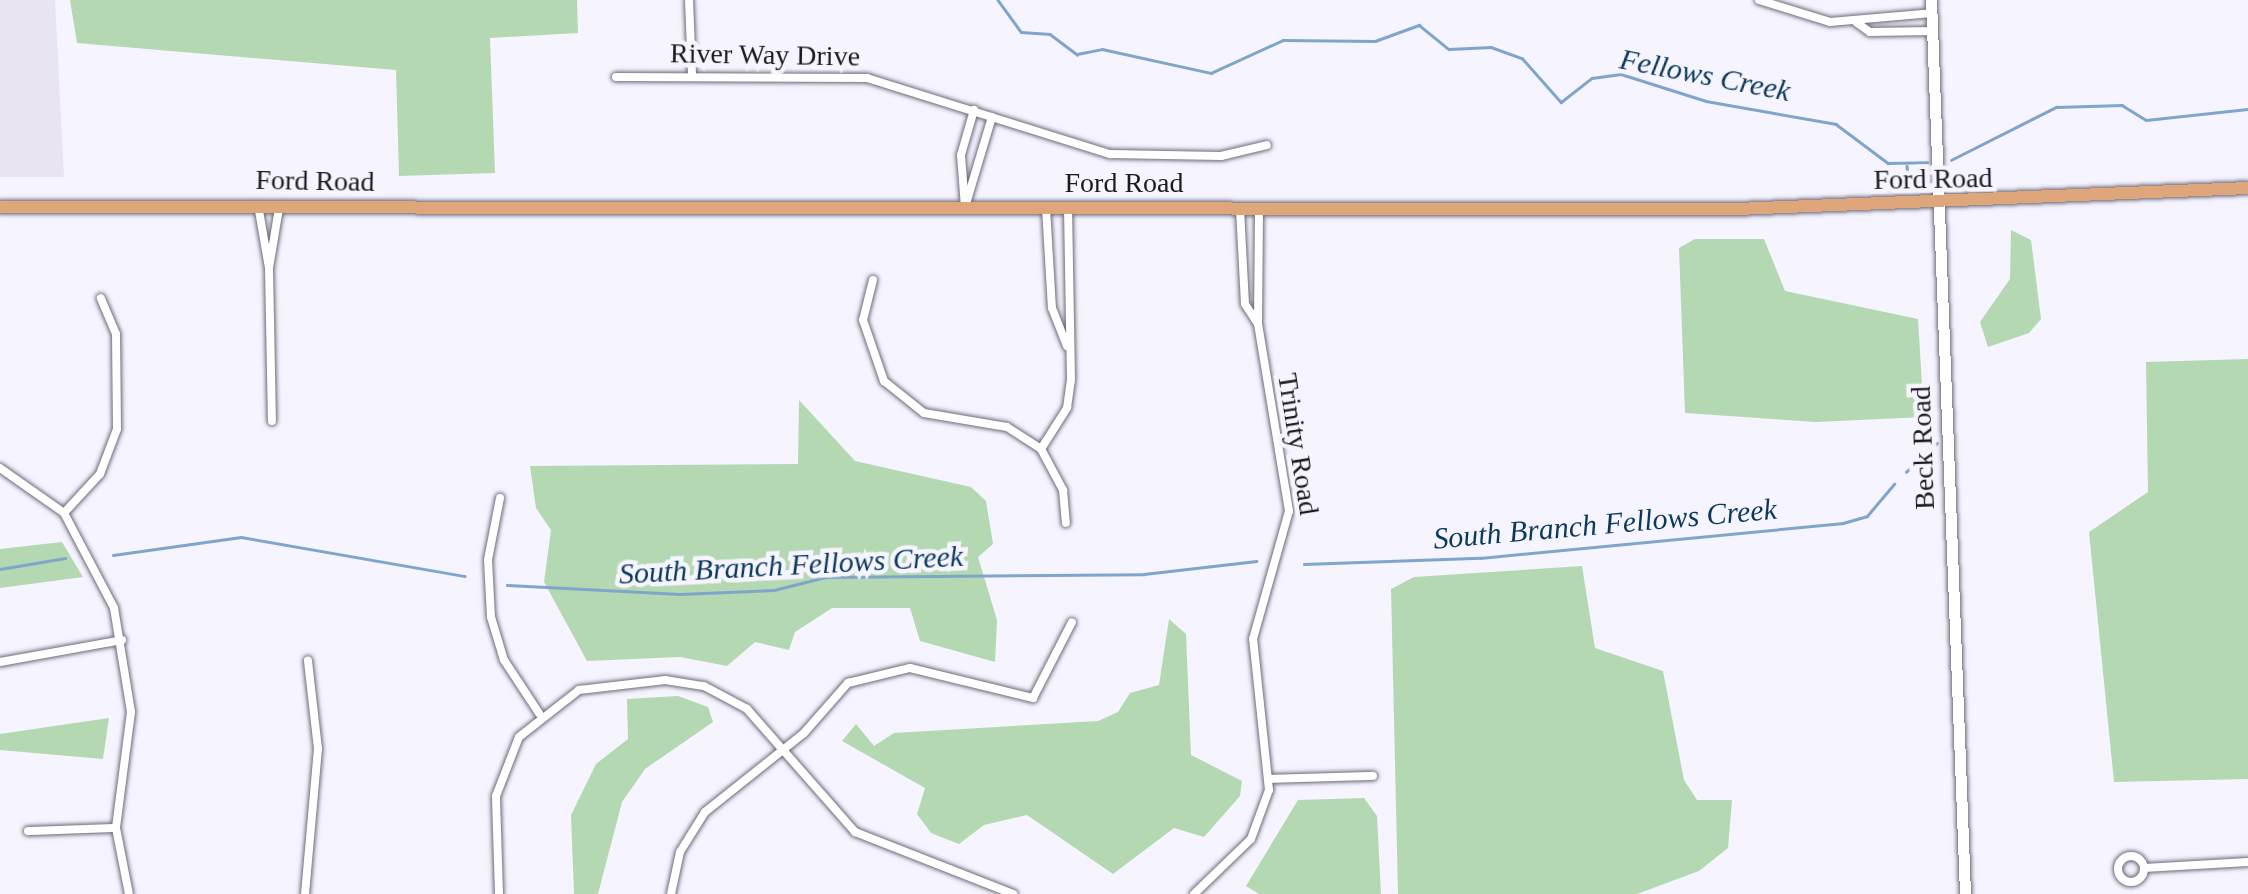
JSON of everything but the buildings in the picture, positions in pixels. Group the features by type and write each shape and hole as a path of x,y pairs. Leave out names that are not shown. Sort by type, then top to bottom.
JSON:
{"main road":[{"name":"Beck Road","path":"1932,6 1965,894"},
{"name":"Ford Road","path":"0,207 1259,209 1940,204 2248,188"}],"street":[{"path":"689,0 692,76"},
{"path":"1759,0 1856,22 1870,32 1932,31"},
{"path":"1856,22 1932,6"},
{"name":"River Way Drive","path":"616,77 867,78 1110,154 1221,156 1267,144"},
{"path":"965,208 960,155 974,110"},
{"path":"965,208 992,117"},
{"path":"258,205 269,268 272,420"},
{"path":"269,268 279,205"},
{"path":"1046,208 1050,292 1070,356"},
{"path":"1041,449 1067,408 1068,208"},
{"name":"Trinity Road","path":"1240,208 1245,304 1258,324"},
{"name":"Trinity Road","path":"1194,894 1251,839 1270,779 1252,640 1289,511 1258,324 1259,209"},
{"path":"873,280 866,342 902,399 924,412 1007,427 1041,449 1062,490 1066,523"},
{"path":"1050,292 1069,292"},
{"path":"64,514 100,474 117,429 116,334 101,298"},
{"path":"0,468 64,514 101,576 122,640 130,712 116,828 128,894"},
{"path":"500,498 488,560 490,617 504,660 539,714"},
{"path":"671,894 696,824 783,748 848,683 890,669 958,675 1000,696 1033,698 1072,622"},
{"path":"0,662 122,640"},
{"path":"305,894 318,749 308,661"},
{"path":"499,894 497,789 539,714 593,686 682,681 736,702 783,748 855,832 1013,894"},
{"path":"1270,779 1373,776"},
{"path":"28,831 116,828"},
{"path":"2144,868 2248,862"}],"shaded area":[{"path":"0,0 55,0 64,177 0,177"}],"green space":[{"path":"70,0 577,0 578,33 490,38 495,173 399,176 396,70 77,43"},
{"path":"2011,230 2031,240 2041,319 2029,333 1988,347 1980,322 2010,279"},
{"path":"1695,239 1764,239 1785,291 1918,319 1924,417 1816,422 1685,413 1679,248"},
{"path":"2248,359 2248,779 2114,782 2089,532 2148,492 2146,362"},
{"path":"799,400 855,461 971,487 986,501 993,544 978,557 997,620 995,662 920,641 910,608 832,608 795,632 789,650 755,642 727,666 680,657 587,661 544,582 551,530 536,508 530,466 798,464"},
{"path":"62,542 83,577 0,588 0,549"},
{"path":"1582,566 1595,648 1663,671 1684,780 1697,800 1732,800 1728,848 1699,871 1637,894 1398,894 1391,589 1414,577"},
{"path":"1169,619 1186,634 1191,755 1242,781 1240,796 1204,837 1174,828 1113,874 1027,815 984,825 959,844 931,833 917,814 925,788 842,741 856,724 874,746 894,733 1098,721 1118,712 1130,693 1159,685"},
{"path":"678,696 708,707 713,722 645,769 622,802 598,894 574,894 571,815 596,764 628,739 627,699"},
{"path":"109,718 103,759 0,750 0,734"},
{"path":"1364,798 1377,816 1381,894 1259,894 1246,886 1298,800"}],"waterway":[{"name":"Fellows Creek","path":"998,0 1021,32 1050,34 1077,54 1102,49 1211,73 1283,40 1375,41 1419,25 1449,49 1491,47 1522,58 1561,102 1592,78 1621,74 1706,101 1836,124 1888,163 1927,162"},
{"name":"Fellows Creek","path":"1951,160 2056,107 2122,105 2146,120 2248,109"},
{"name":"South Branch Fellows Creek","path":"1907,166 1909,180"},
{"name":"South Branch Fellows Creek","path":"1906,472 1937,443"},
{"name":"South Branch Fellows Creek","path":"1304,564 1480,558 1843,523 1867,516 1894,484"},
{"name":"South Branch Fellows Creek","path":"113,555 241,537 465,576"},
{"name":"South Branch Fellows Creek","path":"0,569 65,558"},
{"name":"South Branch Fellows Creek","path":"507,585 680,594 774,590 826,577 1144,574 1256,561"}]}
